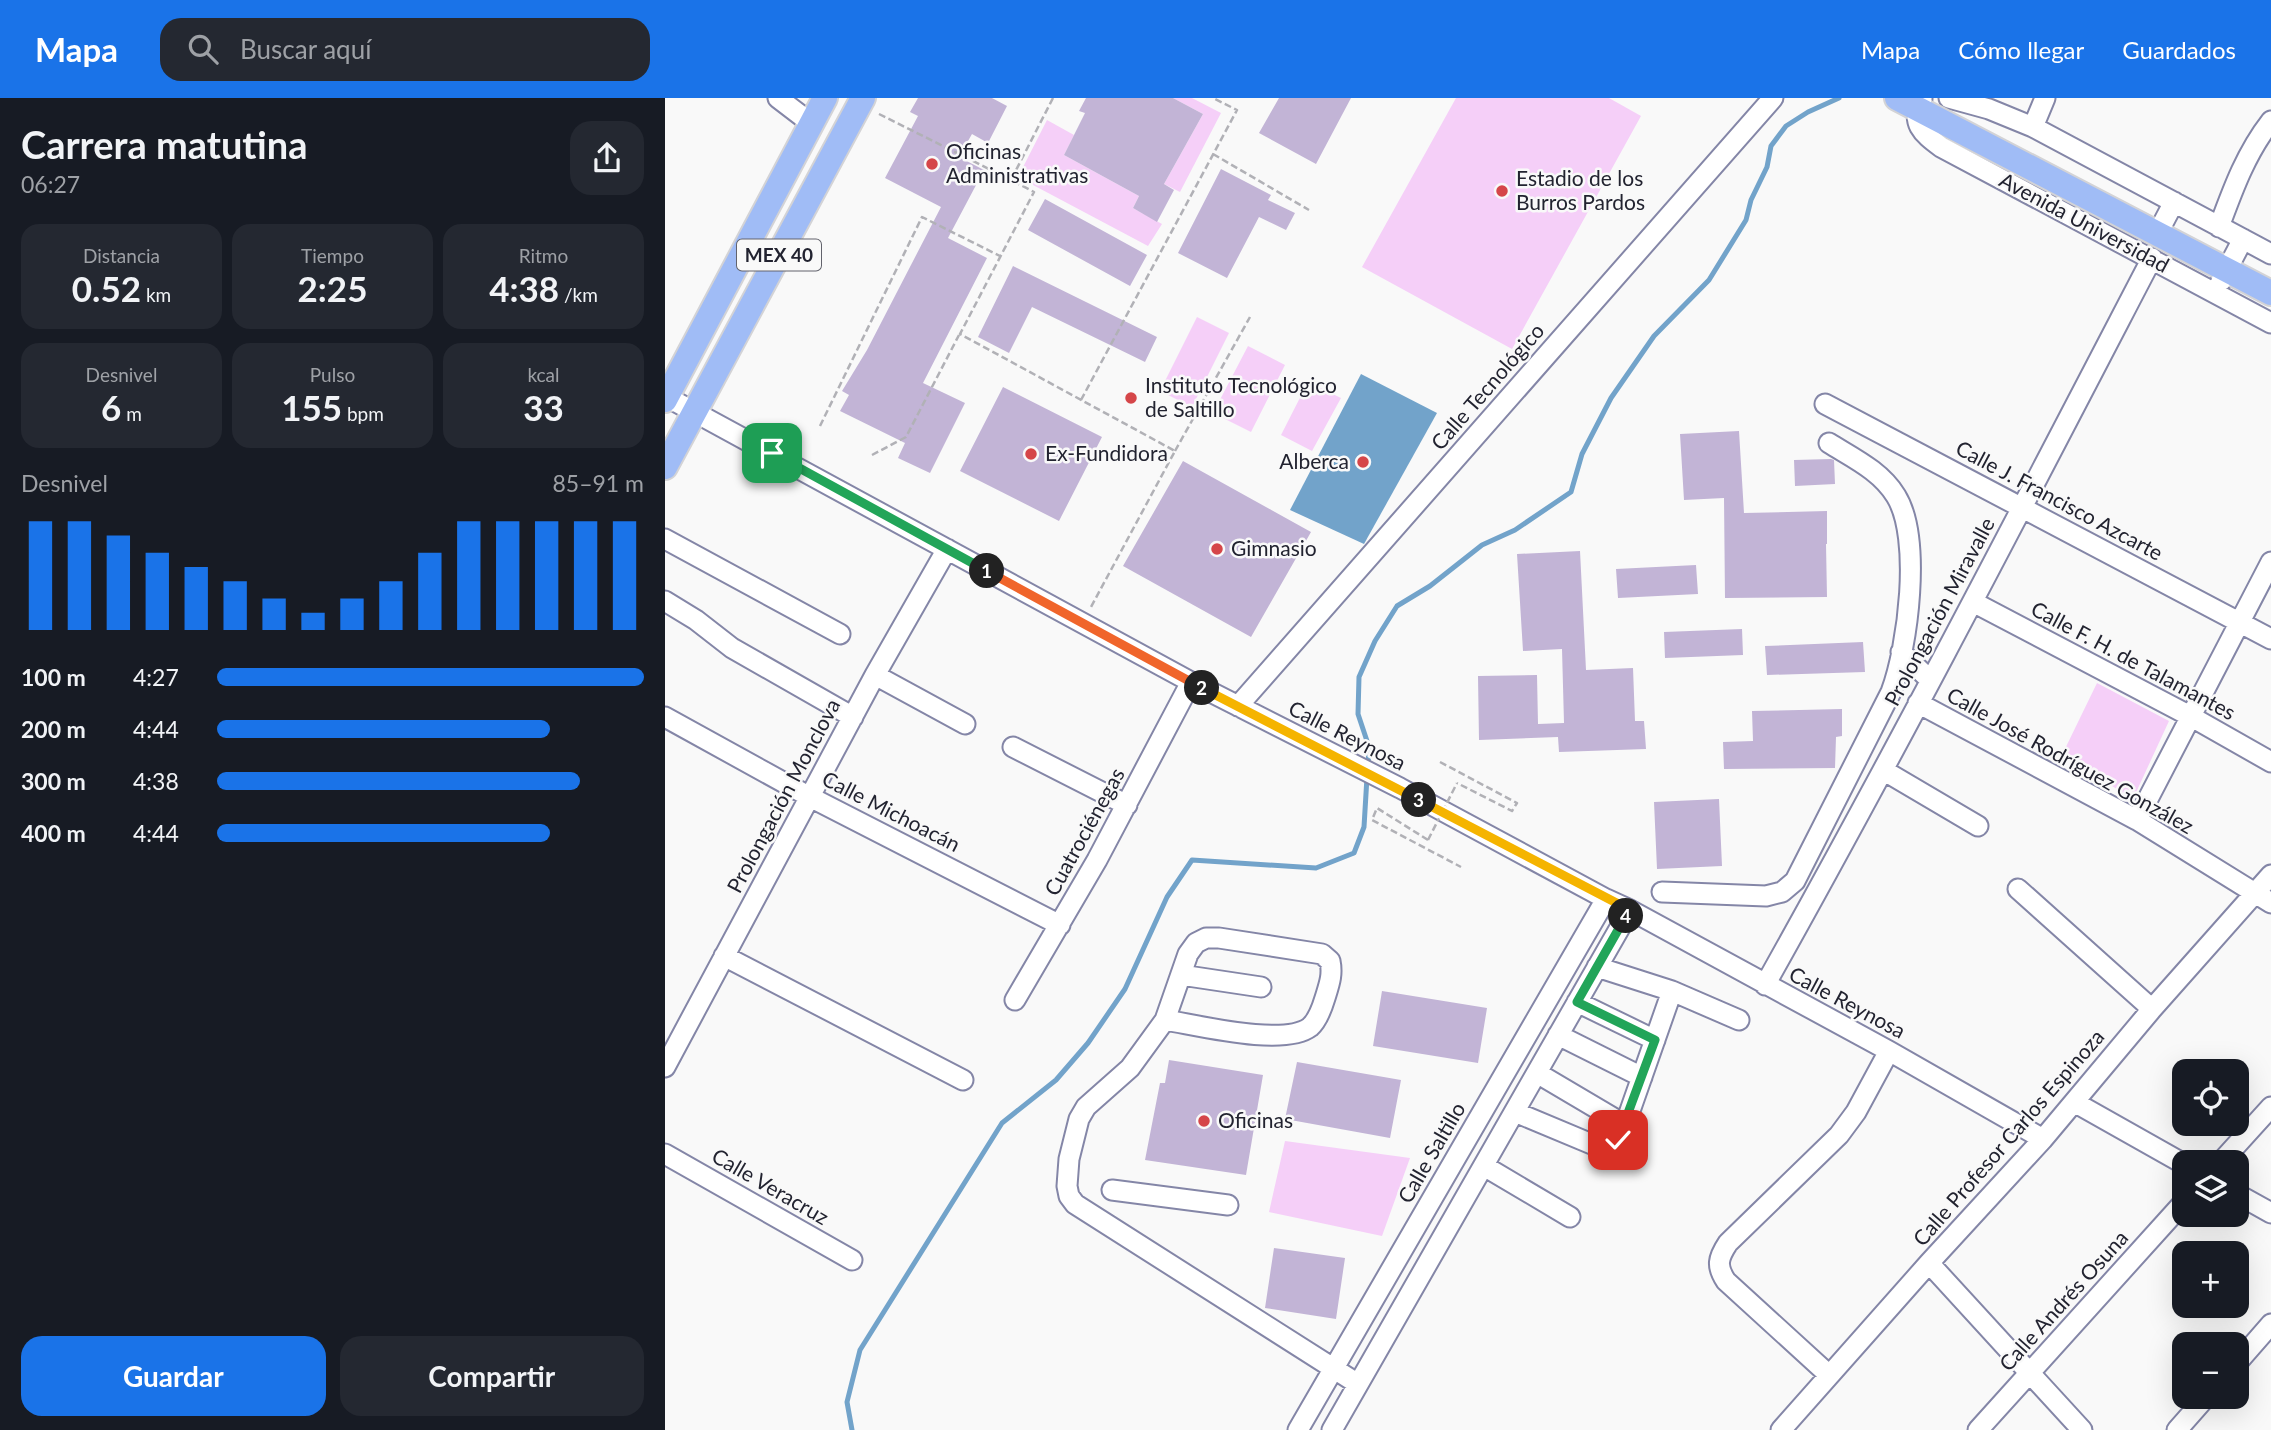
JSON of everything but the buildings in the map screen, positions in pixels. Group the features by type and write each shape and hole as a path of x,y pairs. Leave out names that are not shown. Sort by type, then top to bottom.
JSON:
{"main road":[{"name":"MEX 40","path":"666,397 825,98"},
{"name":"Avenida Universidad","path":"1916,101 2168,213 2271,280"},
{"name":"Avenida Universidad","path":"1916,101 2234,256 2271,293"},
{"name":"MEX 40","path":"665,467 870,105"}],"street":[{"path":"778,98 812,124"},
{"name":"Calle Tecnológico","path":"1238,706 1773,98"},
{"name":"Avenida Universidad","path":"1949,98 1989,109 2033,127 2168,213 2219,227 2234,256 2271,254"},
{"path":"2033,127 2045,98"},
{"name":"Avenida Universidad","path":"1916,101 1917,121 1927,136 1941,147 2271,323"},
{"path":"2219,227 2242,166 2271,121"},
{"path":"2214,293 2234,256"},
{"name":"Prolongación Miravalle","path":"1765,985 1973,602 2152,258"},
{"name":"Calle Reynosa","path":"666,397 1191,682 1400,788 1606,900 1630,910 1889,1051 2043,1139"},
{"name":"Calle J. Francisco Azcarte","path":"1825,404 2271,639"},
{"path":"1662,892 1766,896 1782,891 1795,881 1898,674 1911,565 1910,534 1897,496 1873,469 1829,443"},
{"path":"665,539 840,634"},
{"name":"Prolongación Monclova","path":"665,1068 875,675 947,549"},
{"path":"2137,820 2271,562"},
{"path":"665,601 696,620 732,648 853,717"},
{"name":"Calle F. H. de Talamantes","path":"1973,602 2190,716 2271,762"},
{"path":"1901,652 1930,680"},
{"path":"875,675 965,724"},
{"name":"Cuatrociénegas","path":"1015,1000 1127,804 1191,682"},
{"name":"Calle José Rodríguez González","path":"1917,703 2137,820 2263,898"},
{"name":"Calle Michoacán","path":"665,717 810,797 1060,925"},
{"path":"1013,747 1127,804"},
{"path":"1882,770 1978,826"},
{"name":"Calle Profesor Carlos Espinoza","path":"1781,1430 2043,1139 2153,1009 2263,898 2271,875"},
{"path":"2018,889 2153,1009"},
{"name":"Calle Saltillo","path":"1298,1430 1606,900"},
{"path":"1332,1430 1630,910"},
{"path":"1165,1020 1257,1035 1302,1032 1312,1025 1320,1012 1332,972 1330,961 1322,954 1219,938 1206,938 1196,943 1188,954 1165,1020 1130,1068 1086,1107 1079,1119 1069,1159 1067,1186 1069,1196 1075,1204 1358,1384"},
{"path":"724,956 963,1080"},
{"path":"1597,967 1672,992 1739,1020"},
{"path":"1181,975 1261,987"},
{"path":"1515,1112 1594,1145 1608,1146 1618,1140 1672,992"},
{"path":"1577,1002 1655,1040"},
{"path":"1558,1035 1642,1077"},
{"path":"1829,1375 1726,1281 1719,1272 1718,1263 1728,1244 1839,1135 1856,1112 1889,1051"},
{"path":"1537,1073 1625,1125"},
{"path":"2074,1102 2172,1157"},
{"path":"2232,1150 2271,1107"},
{"name":"Calle Veracruz","path":"665,1154 852,1260"},
{"path":"1484,1166 1570,1217"},
{"path":"1112,1190 1228,1205"},
{"path":"2249,1201 2271,1213"},
{"name":"Calle Andrés Osuna","path":"1978,1430 2172,1215"},
{"path":"1929,1263 2082,1430"},
{"path":"2249,1349 2271,1324"},
{"path":"2177,1430 2196,1409"}],"path":[{"path":"1011,180 1053,98"},
{"path":"1081,400 1237,110 1213,98"},
{"path":"870,105 1034,192 906,438 872,455"},
{"path":"1213,154 1309,210"},
{"path":"820,426 922,217 1000,256"},
{"path":"1096,597 1250,317"},
{"path":"960,334 1175,451"},
{"path":"1440,762 1517,803 1512,811 1457,783 1428,840 1377,808 1372,820 1461,867"}],"shaded area":[{"path":"1173,98 1192,98 1221,113 1180,192 1164,184 1203,114"},
{"name":"Estadio de los Burros Pardos","path":"1456,98 1609,98 1641,116 1512,349 1362,267"},
{"path":"1047,120 1074,135 1064,155 1139,196 1133,208 1162,224 1148,246 1018,177"},
{"path":"1197,317 1229,333 1192,407 1160,391"},
{"path":"1248,346 1285,365 1251,432 1213,413"},
{"path":"1308,382 1341,398 1312,451 1281,435"},
{"path":"2097,683 2169,721 2133,799 2062,755"},
{"path":"1285,1141 1410,1158 1382,1236 1269,1212"}],"water":[{"name":"Alberca","path":"1361,374 1437,413 1364,544 1290,510"}],"waterway":[{"path":"1368,767 1369,747 1358,714 1359,677 1375,641 1397,606 1430,586 1482,545 1515,530 1571,492 1582,454 1611,398 1654,336 1709,280 1746,220 1751,200 1767,167 1771,146 1786,126 1808,112 1839,98"},
{"path":"852,1430 847,1402 860,1350 1002,1123 1056,1080 1088,1043 1125,989 1167,897 1192,860 1316,868 1354,853 1364,827 1367,777"}],"place":[{"name":"Oficinas Administrativas","path":"932,164"},
{"name":"Estadio de los Burros Pardos","path":"1502,191"},
{"name":"Instituto Tecnológico de Saltillo","path":"1131,398"},
{"name":"Ex-Fundidora","path":"1031,454"},
{"name":"Alberca","path":"1363,462"},
{"name":"Gimnasio","path":"1217,549"},
{"name":"Oficinas","path":"1204,1121"}],"route":[{"path":"772,453 1191,682 1400,788 1606,900 1630,910 1577,1002 1655,1040 1618,1140"}]}
